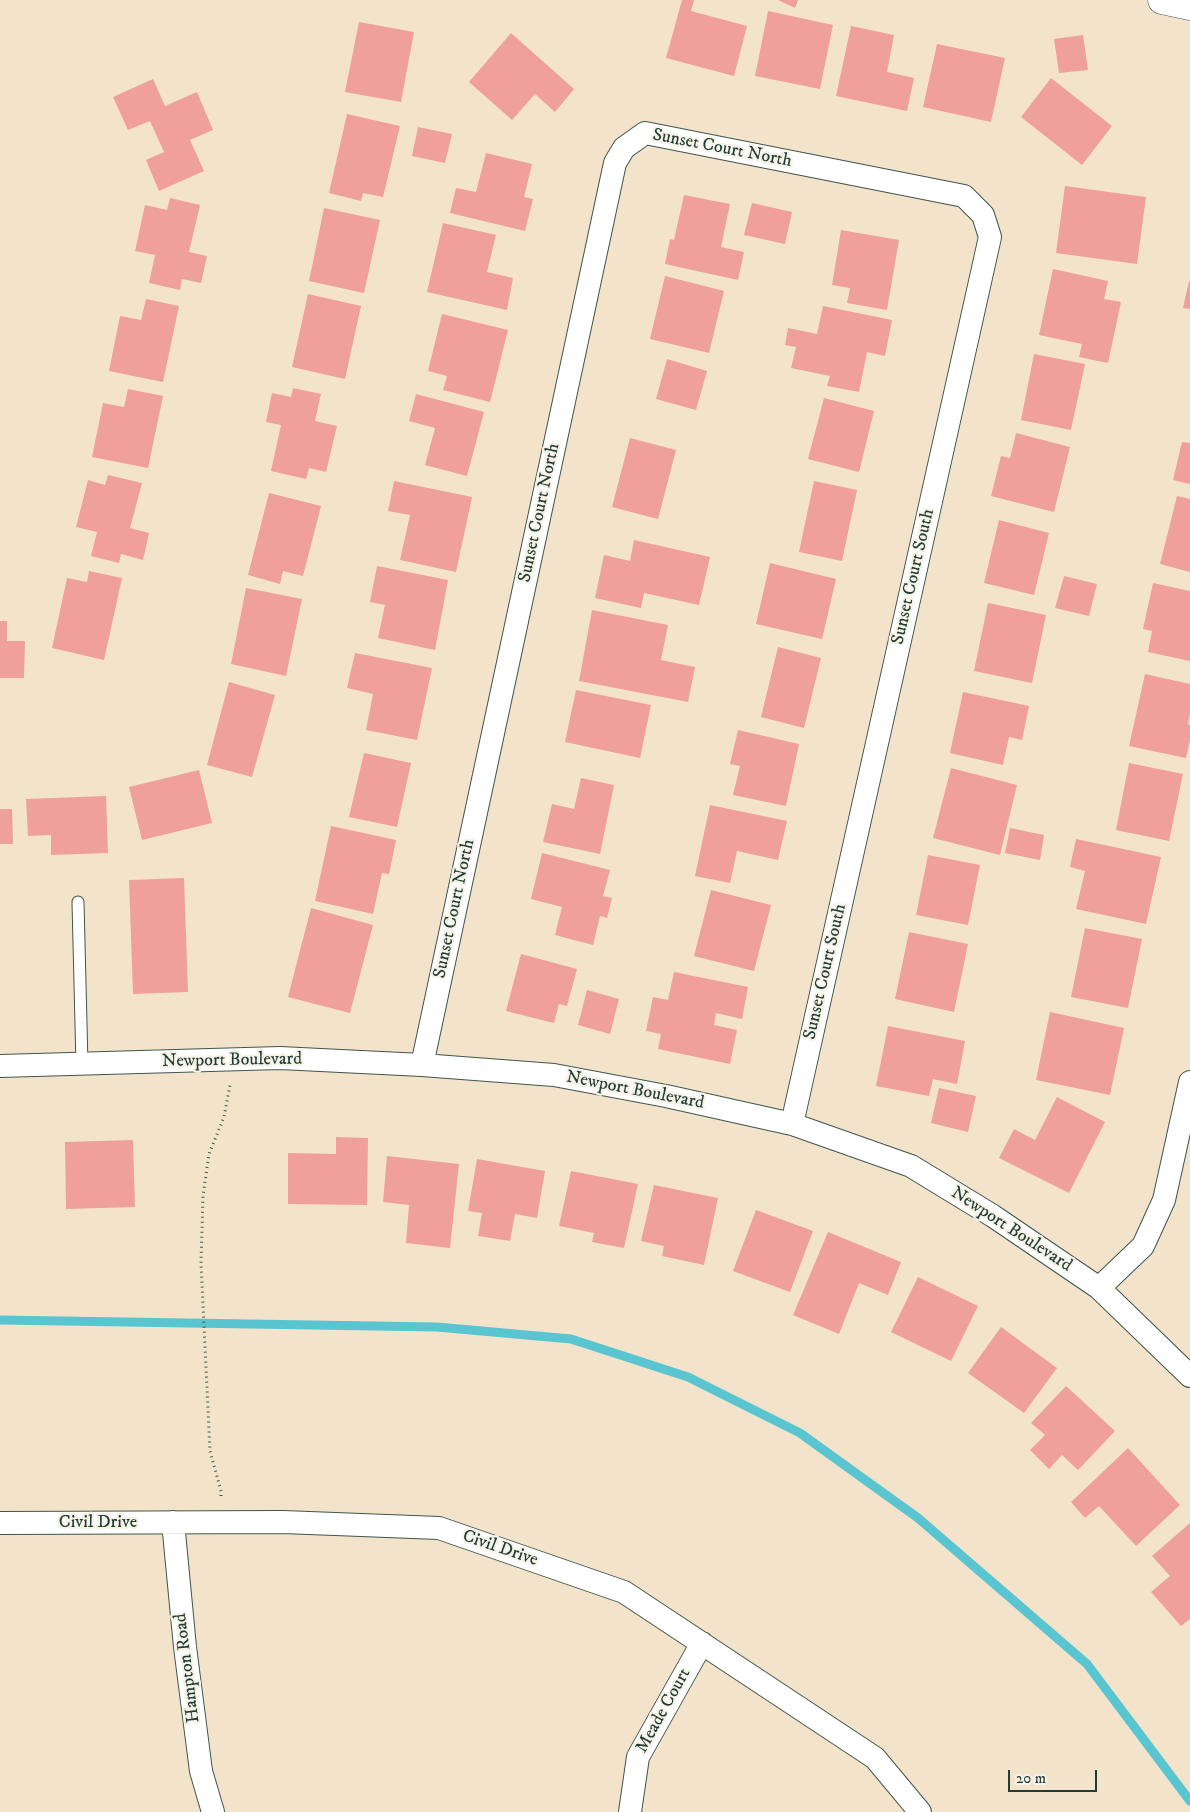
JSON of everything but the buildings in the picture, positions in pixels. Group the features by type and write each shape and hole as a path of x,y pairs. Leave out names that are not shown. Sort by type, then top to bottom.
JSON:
{"street":[{"path":"1162,0 1190,6"},
{"name":"Sunset Court North","path":"422,1065 615,163 624,148 645,133 805,165"},
{"name":"Sunset Court South","path":"792,1124 990,236 983,215 964,196 805,165"},
{"name":"Newport Boulevard","path":"0,1066 280,1058 422,1065 554,1075 666,1096 792,1124 911,1166 993,1216 1099,1288 1190,1376"},
{"path":"1099,1288 1143,1246 1164,1200 1190,1082"},
{"name":"Hampton Road","path":"173,1522 185,1647 201,1771 213,1812"},
{"name":"Civil Drive","path":"0,1523 283,1522 439,1528 624,1592 875,1758 920,1812"},
{"name":"Meade Court","path":"630,1812 638,1757 702,1643"}],"lane":[{"path":"78,902 82,1065"}],"path":[{"path":"219,1522 221,1491 210,1451 205,1360 202,1272 204,1196 209,1154 224,1117 230,1088 232,1060"}],"waterway":[{"path":"0,1320 437,1327 571,1339 688,1377 800,1433 918,1518 1087,1664 1190,1801"}]}
